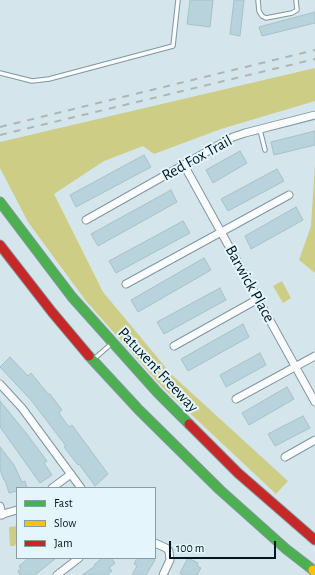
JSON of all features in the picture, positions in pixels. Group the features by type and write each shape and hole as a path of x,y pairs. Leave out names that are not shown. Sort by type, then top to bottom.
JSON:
{"highway":[{"name":"Patuxent Freeway","path":"0,202 44,261 112,343 158,393 238,473 315,540"},
{"path":"0,245 52,312 93,360 139,410 209,480 286,549 314,571"}],"street":[{"name":"Red Fox Trail","path":"86,220 234,137 315,115"},
{"name":"Barwick Place","path":"184,165 314,400"},
{"path":"126,284 289,195"},
{"path":"174,346 258,299"},
{"path":"236,399 315,356"},
{"path":"0,384 22,408 80,487"},
{"path":"285,458 315,440"},
{"path":"53,487 71,474"},
{"path":"0,506 1,515 16,510"},
{"path":"156,543 169,551 170,560 162,575"},
{"path":"57,575 78,559"}],"lane":[{"path":"0,73 32,81 49,79 173,46 178,0"},
{"path":"258,0 262,16 266,18 292,13 297,10 296,0"},
{"path":"260,129 265,150"},
{"path":"93,360 112,343"}],"shaded area":[{"path":"315,68 315,101 221,129 154,154 143,146 104,161 54,194 103,292 172,375 288,481 276,494 162,387 86,301 28,222 0,168 0,142"},
{"path":"315,162 315,273 299,260 311,226"},
{"path":"282,281 291,298 283,303 273,286"},
{"path":"16,526 16,544 14,546 10,546 9,527"}],"building":[{"path":"190,0 213,0 210,27 187,24"},
{"path":"234,0 244,0 240,36 230,34"},
{"path":"315,12 315,23 262,36 259,27"},
{"path":"315,131 315,145 274,155 271,142"},
{"path":"240,151 247,163 213,183 206,170"},
{"path":"144,155 151,167 76,207 70,195"},
{"path":"277,169 284,181 228,211 221,199"},
{"path":"171,190 177,202 98,246 91,234"},
{"path":"296,207 303,220 251,249 245,236"},
{"path":"183,221 190,233 116,273 109,261"},
{"path":"204,258 211,270 138,312 131,300"},
{"path":"220,288 226,300 164,334 157,322"},
{"path":"243,324 249,337 188,371 181,359"},
{"path":"260,353 266,365 226,387 220,375"},
{"path":"10,357 28,376 31,373 48,394 50,394 62,410 59,412 60,415 69,427 72,425 108,474 95,486 64,447 66,446 31,400 0,367"},
{"path":"287,387 294,399 249,425 242,413"},
{"path":"0,401 47,461 44,463 52,475 40,483 0,427"},
{"path":"303,416 310,428 275,446 268,434"},
{"path":"0,447 14,465 22,482 25,481 27,487 16,487 16,491 9,493 0,470"},
{"path":"188,558 198,563 197,566 201,568 197,575 183,575 180,573"},
{"path":"28,559 55,559 35,575 20,575 18,571 21,569 19,566"},
{"path":"101,559 112,559 115,563 109,568 112,571 107,575 82,575 95,566 94,565"},
{"path":"136,559 155,560 146,575 132,575 137,566 134,564"}],"railway":[{"path":"0,127 315,50"},
{"path":"0,135 315,59"}],"traffic: fast":[{"path":"0,202 72,297 158,393 189,424"},
{"path":"89,356 139,410 220,490 286,549 313,570"}],"traffic: jam":[{"path":"0,245 52,312 89,356"},
{"path":"189,424 238,473 315,540"}]}
